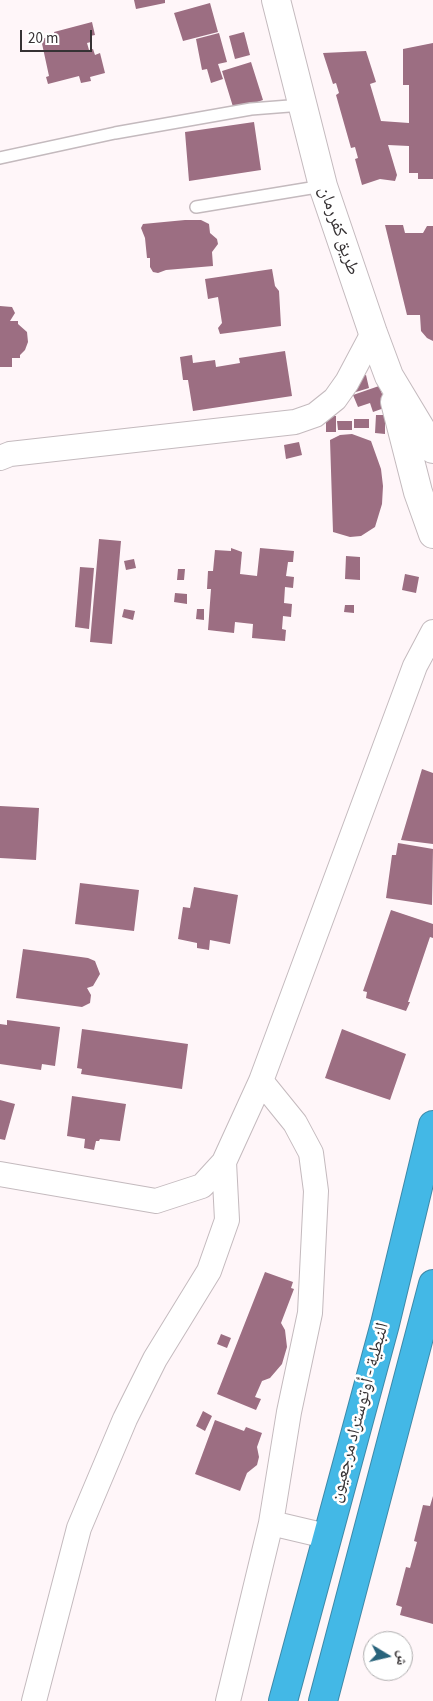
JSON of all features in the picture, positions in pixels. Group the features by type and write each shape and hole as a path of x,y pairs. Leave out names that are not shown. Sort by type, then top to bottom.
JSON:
{"highway":[{"name":"النبطية - أوتوستراد مرجعيون","path":"283,1701 326,1536 385,1324 433,1124"},
{"path":"324,1701 433,1284"}],"main road":[{"name":"طريق كفررمان","path":"276,0 323,186 373,333 389,376 433,449"},
{"path":"389,376 418,492 433,534"}],"street":[{"path":"0,458 10,454 295,422 315,415 335,399 347,382 373,333"},
{"path":"0,1174 156,1201 202,1186 224,1162 261,1081 412,675 433,632"},
{"path":"228,1701 271,1523 289,1412 310,1313 316,1190 311,1153 295,1123 261,1081"},
{"path":"34,1701 79,1528 125,1419 155,1359 209,1271 227,1220 224,1162"},
{"path":"271,1523 326,1536"}],"lane":[{"path":"0,158 115,133 241,111 302,106"},
{"path":"196,207 323,186"}],"building":[{"path":"134,0 165,0 165,3 136,9"},
{"path":"210,3 218,32 183,41 174,13"},
{"path":"92,22 95,35 90,36 91,42 87,43 89,50 93,49 95,55 100,53 105,73 90,77 91,81 81,83 79,76 48,84 46,77 49,76 41,39 55,35 54,32"},
{"path":"244,32 250,55 235,59 229,36"},
{"path":"219,33 227,62 218,64 223,79 211,83 207,69 202,70 196,39"},
{"path":"433,43 433,179 418,179 418,173 409,173 409,146 388,145 397,175 395,181 380,179 362,185 355,159 358,158 355,147 351,148 336,95 339,93 336,83 333,84 323,53 366,51 376,82 370,84 381,121 409,123 409,85 403,85 403,49"},
{"path":"251,62 263,100 234,110 222,71"},
{"path":"254,122 261,170 189,181 185,132"},
{"path":"201,220 209,224 210,233 217,239 218,244 212,252 213,266 153,272 150,267 150,258 147,258 145,238 141,228 143,224"},
{"path":"385,225 403,225 405,233 423,233 427,226 433,226 433,341 427,338 421,331 420,315 407,315"},
{"path":"272,269 275,286 279,291 281,326 220,334 218,328 222,323 218,297 208,299 205,279"},
{"path":"0,306 12,307 15,313 10,321 18,321 18,324 27,332 28,342 25,350 20,355 20,358 12,358 12,367 0,367"},
{"path":"285,351 292,396 193,411 188,380 183,380 180,357 192,355 193,363 215,360 216,367 240,363 239,358"},
{"path":"366,375 369,388 356,392 352,379"},
{"path":"379,386 387,407 373,412 370,403 358,407 353,395"},
{"path":"376,415 385,415 385,434 375,433"},
{"path":"326,416 336,416 336,432 326,432"},
{"path":"354,419 369,419 369,428 354,428"},
{"path":"337,421 352,421 352,430 338,430"},
{"path":"352,434 371,441 381,469 383,486 382,504 375,527 361,536 350,537 333,532 330,440 340,435"},
{"path":"299,442 302,455 286,459 284,445"},
{"path":"99,539 121,541 112,644 90,642"},
{"path":"231,548 242,552 240,574 257,576 260,548 294,551 293,562 288,562 286,576 294,577 293,588 285,587 284,603 292,604 291,617 283,616 282,629 286,630 285,641 252,638 253,624 235,622 234,633 208,630 211,589 207,589 208,571 213,571 215,550 231,551"},
{"path":"346,556 360,557 360,580 345,579"},
{"path":"134,559 136,568 126,570 124,561"},
{"path":"80,567 94,568 89,629 75,627"},
{"path":"178,569 185,569 184,580 177,580"},
{"path":"405,574 419,577 416,593 402,590"},
{"path":"175,593 187,594 187,604 174,602"},
{"path":"345,605 354,605 354,613 344,612"},
{"path":"124,609 135,611 133,620 122,617"},
{"path":"197,609 204,609 204,620 196,619"},
{"path":"422,769 433,773 433,844 401,840"},
{"path":"0,806 39,808 36,860 0,858"},
{"path":"398,843 433,849 432,905 386,898 392,855 396,855"},
{"path":"80,883 139,890 134,931 75,924"},
{"path":"194,887 238,895 230,944 210,940 209,950 197,948 197,943 178,939 183,907 190,908"},
{"path":"391,910 433,924 433,938 430,937 406,1011 366,998 367,992 363,991"},
{"path":"23,949 88,958 95,961 100,974 93,986 87,988 91,995 90,1003 82,1007 16,998"},
{"path":"7,1020 60,1027 55,1066 42,1064 41,1070 0,1064 0,1024 7,1025"},
{"path":"82,1029 188,1044 182,1089 81,1074 82,1069 77,1068"},
{"path":"342,1029 406,1054 390,1100 325,1078"},
{"path":"72,1096 126,1104 120,1141 100,1139 96,1141 94,1150 84,1148 85,1139 67,1136"},
{"path":"0,1100 15,1104 5,1140 0,1139"},
{"path":"265,1272 293,1282 291,1288 294,1289 281,1323 285,1330 287,1347 282,1364 270,1378 262,1381 255,1397 261,1399 256,1410 217,1394"},
{"path":"221,1334 231,1338 227,1348 217,1344"},
{"path":"203,1411 212,1416 205,1431 196,1426"},
{"path":"215,1420 244,1431 246,1427 262,1433 257,1447 259,1457 257,1465 247,1473 240,1491 195,1474"},
{"path":"433,1496 433,1624 400,1615 402,1607 396,1605 406,1567 410,1568 417,1542 414,1541 423,1505 430,1506"}]}
